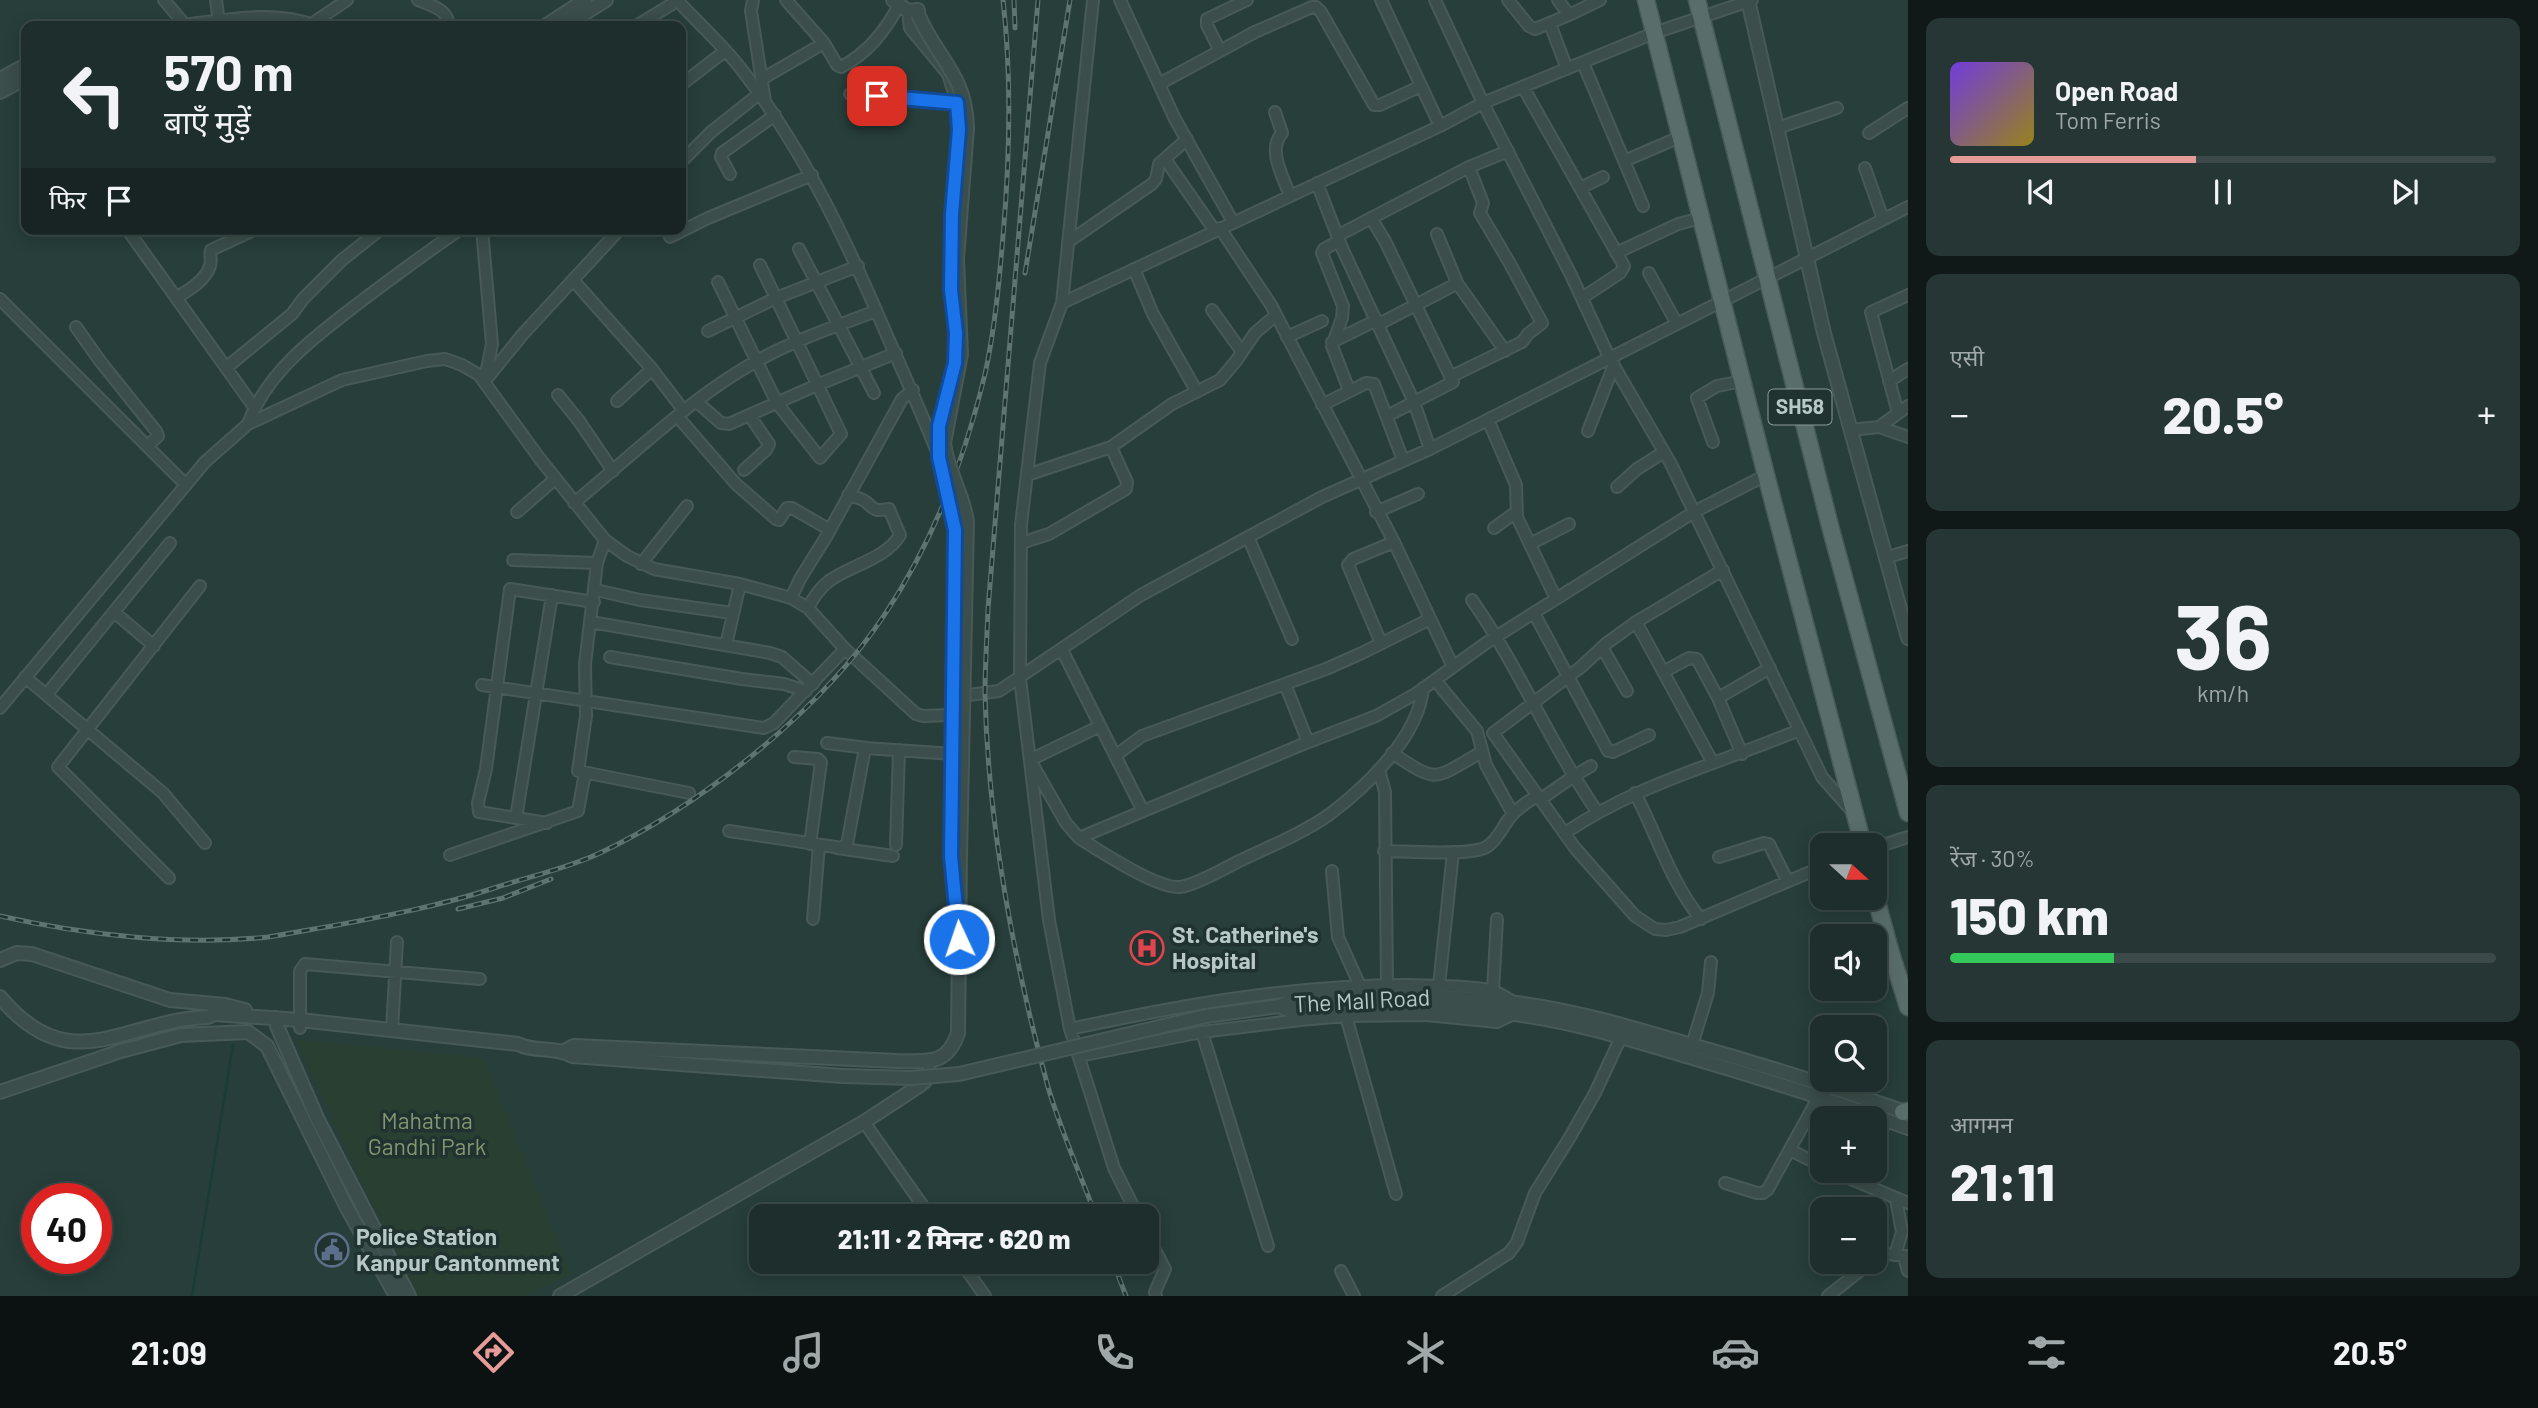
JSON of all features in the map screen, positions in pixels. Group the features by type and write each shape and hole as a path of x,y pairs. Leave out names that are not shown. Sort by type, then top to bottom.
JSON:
{"main road":[{"name":"SH58","path":"1646,0 1860,833"},
{"name":"SH58","path":"1697,0 1830,526 1908,813"},
{"path":"1879,910 1908,1007"}],"street":[{"path":"164,0 181,21"},
{"path":"216,0 219,21"},
{"path":"319,21 346,0"},
{"path":"418,0 443,11 449,21"},
{"path":"553,21 585,0"},
{"path":"573,21 606,0"},
{"path":"644,21 677,0 741,68 775,115 812,174 858,266 913,390 939,457 955,530 951,856 958,913"},
{"path":"753,0 751,11 762,79 762,98"},
{"path":"786,0 824,43 837,65 843,67 866,51 909,7"},
{"path":"1093,0 1062,303 1040,363 1027,475 1021,543 1020,678 1049,920 1070,1029 1114,1168 1132,1204"},
{"path":"1120,0 1159,84 1233,222"},
{"path":"1220,51 1206,25 1207,19 1247,0"},
{"path":"1381,0 1440,126"},
{"path":"1435,0 1483,103 1612,362 1695,512 1822,777 1854,813"},
{"path":"1507,0 1535,30 1600,0"},
{"path":"1559,0 1569,15"},
{"path":"1062,303 1440,126 1483,103 1654,33 1749,1 1824,333 1885,558 1902,593 1908,638"},
{"path":"909,7 910,29 948,74 957,103 959,130 952,214 951,290 956,333 955,363 939,426 939,457"},
{"path":"300,1024 518,1052 527,1049 564,1051 574,1046 931,1061 946,1056 953,1048 958,1033 961,992 958,913 967,530 965,509 945,457 944,443 961,354 958,218 967,128 966,107 954,73 909,7"},
{"path":"1159,84 1255,32 1316,7 1374,105 1380,105 1421,86"},
{"path":"228,21 255,18 291,21"},
{"path":"1549,24 1567,69"},
{"path":"762,79 824,43"},
{"path":"686,81 725,51"},
{"path":"1583,63 1643,206"},
{"path":"0,79 21,68"},
{"path":"0,92 21,81"},
{"path":"1523,87 1623,266 1622,271 1582,298"},
{"path":"850,94 957,103"},
{"path":"686,157 711,132 762,98"},
{"path":"1777,128 1837,108"},
{"path":"1869,133 1908,108"},
{"path":"1275,112 1282,133 1276,140 1275,152 1290,196"},
{"path":"730,174 722,153 775,115"},
{"path":"1624,161 1680,137"},
{"path":"1068,242 1152,184 1158,166 1187,139"},
{"path":"1349,390 1332,342 1342,318 1343,306 1322,253 1371,218 1469,167 1507,151"},
{"path":"1165,159 1276,315 1376,513 1394,542 1453,667"},
{"path":"1450,377 1522,342 1529,332 1542,322 1480,214 1483,203 1469,167"},
{"path":"1865,168 1883,219"},
{"path":"686,229 812,174"},
{"path":"1580,188 1603,177"},
{"path":"1317,183 1338,239 1414,402 1430,449"},
{"path":"953,697 999,691 1141,595 1248,537 1359,479 1430,449 1612,362 1722,300 1908,208"},
{"path":"1371,218 1385,241 1453,382 1387,416"},
{"path":"1616,253 1678,224 1701,218"},
{"path":"1437,234 1458,285 1505,351"},
{"path":"131,235 254,407"},
{"path":"177,297 205,275 211,265 211,250 243,235"},
{"path":"227,367 292,314 303,299 342,260 373,235"},
{"path":"248,424 254,407 265,391 303,347 452,235"},
{"path":"483,235 492,344 484,382"},
{"path":"484,382 523,334 614,235"},
{"path":"670,237 674,235"},
{"path":"799,249 874,393"},
{"path":"718,282 777,403 820,458 841,434 760,265"},
{"path":"708,331 776,298 858,266"},
{"path":"1134,269 1148,303 1197,392"},
{"path":"1649,273 1677,324"},
{"path":"573,280 652,369 718,465 776,519 780,520 790,507 830,530"},
{"path":"1332,342 1454,284 1458,285"},
{"path":"1879,427 1903,410 1889,381 1871,312 1908,295"},
{"path":"0,299 149,445 186,485"},
{"path":"574,503 681,414 757,360 876,310"},
{"path":"1212,310 1242,352"},
{"path":"1027,475 1111,447 1171,404 1220,380 1255,333 1276,315"},
{"path":"1287,337 1322,321"},
{"path":"76,327 158,433 149,445"},
{"path":"697,402 726,425 896,353"},
{"path":"0,708 205,462 248,424 342,380 427,360 445,359 479,375 555,479 605,540 653,569 740,584 791,598 808,608 845,649 916,714 953,715"},
{"path":"1588,431 1612,362"},
{"path":"617,401 652,369"},
{"path":"1889,381 1908,369"},
{"path":"1713,442 1697,398 1717,386 1743,381"},
{"path":"1322,405 1366,383 1374,384 1403,460"},
{"path":"791,598 902,399 913,390"},
{"path":"558,395 613,471"},
{"path":"744,470 769,444 750,416"},
{"path":"1488,420 1516,485 1516,512 1556,599"},
{"path":"1850,430 1879,427 1908,437"},
{"path":"1021,543 1049,534 1126,489 1127,482 1111,447"},
{"path":"1617,487 1637,469 1664,452"},
{"path":"1079,838 1376,716 1695,512 1766,475"},
{"path":"517,512 555,479"},
{"path":"1376,513 1418,494"},
{"path":"808,608 827,582 883,552 896,542 900,535 889,509 876,510 866,502 848,495"},
{"path":"641,564 687,506"},
{"path":"1493,528 1516,512"},
{"path":"1530,544 1569,524"},
{"path":"1248,537 1292,639"},
{"path":"605,540 597,563 585,664 586,702 578,771 689,793"},
{"path":"47,694 170,542"},
{"path":"1381,643 1348,565 1353,559 1394,542"},
{"path":"1885,558 1908,551"},
{"path":"513,560 597,563"},
{"path":"1723,570 1636,622 1493,733 1575,848 1609,888 1646,925 1655,929 1666,930 1700,919 1810,871"},
{"path":"726,645 740,584"},
{"path":"169,878 58,767 200,586"},
{"path":"547,822 478,812 510,589 552,595 640,600 732,613"},
{"path":"516,818 552,595"},
{"path":"1472,600 1497,637 1532,704 1597,812"},
{"path":"114,612 154,646"},
{"path":"1534,613 1608,751 1613,752 1649,735"},
{"path":"1115,756 1142,736 1326,668 1430,619"},
{"path":"591,622 782,657 810,687"},
{"path":"1636,622 1713,763"},
{"path":"1602,647 1627,691"},
{"path":"482,685 764,728 774,723 845,649"},
{"path":"1062,650 1098,727 1143,811"},
{"path":"610,657 742,680 810,687"},
{"path":"1663,672 1694,657 1718,698 1742,754"},
{"path":"1718,698 1770,668"},
{"path":"25,677 163,793 205,843"},
{"path":"1435,680 1477,731 1490,774 1513,814"},
{"path":"1284,684 1308,742"},
{"path":"1030,760 1066,823 1079,838 1148,878 1180,887 1223,869 1328,815 1379,770 1392,753 1420,712 1423,688"},
{"path":"1030,760 1098,727"},
{"path":"1565,833 1597,812 1635,793 1799,730"},
{"path":"827,743 954,754"},
{"path":"838,848 847,844 863,752 867,748"},
{"path":"729,831 838,848 895,850 899,750"},
{"path":"1392,753 1424,774 1433,776 1444,774 1482,752"},
{"path":"794,757 818,759 821,762 814,844 813,919"},
{"path":"1384,851 1454,852 1484,848 1513,814 1591,766"},
{"path":"1379,770 1385,792 1387,985"},
{"path":"450,855 578,811 585,772"},
{"path":"1635,793 1684,898 1700,919"},
{"path":"1887,844 1908,838"},
{"path":"1719,857 1764,843 1769,844 1787,880"},
{"path":"1439,986 1454,852"},
{"path":"1332,871 1338,937 1360,986"},
{"path":"1494,1001 1497,919"},
{"path":"392,1030 397,942"},
{"path":"0,960 17,953 51,958 170,1000 225,1005 277,1022 317,1118 380,1253 396,1296"},
{"path":"1692,1045 1708,993 1711,962"},
{"path":"300,1024 300,971 305,964 480,979"},
{"path":"1070,1029 1201,1002 1304,989 1360,986 1439,986 1514,1008"},
{"path":"0,997 26,1023 41,1032 72,1042 105,1041 162,1023 214,1014 243,1024 267,1046 380,1253 409,1296"},
{"name":"The Mall Road","path":"564,1051 572,1056 584,1057 843,1076 912,1078 959,1074 1206,1016 1279,1006 1290,1010 1494,1001 1547,1019 1620,1037 1908,1128"},
{"path":"1079,1056 1202,1032 1346,1016 1426,1016 1497,1021 1514,1008"},
{"name":"The Mall Road","path":"1514,1008 1584,1016 1778,1069 1906,1112"},
{"path":"1346,1016 1396,1194"},
{"path":"0,1092 121,1051 181,1035 243,1024 277,1022 392,1030 518,1044 527,1049"},
{"path":"1202,1032 1268,1246"},
{"path":"1442,1296 1509,1253 1517,1242 1535,1193 1570,1137 1620,1037"},
{"path":"560,1296 864,1122 925,1081 931,1061"},
{"path":"1725,1183 1763,1193 1772,1185 1818,1098"},
{"path":"864,1122 922,1204"},
{"path":"1790,1150 1810,1160"},
{"path":"1867,1183 1908,1203"},
{"path":"1896,1199 1902,1232 1902,1256 1908,1271"},
{"path":"1156,1296 1154,1292 1165,1269 1159,1258"},
{"path":"1341,1270 1354,1296"},
{"path":"969,1274 985,1296"},
{"path":"1828,1296 1856,1274"}],"green space":[{"name":"Mahatma Gandhi Park","path":"295,1039 484,1058 571,1274 525,1296 414,1296"}],"waterway":[{"path":"192,1296 233,1045"}],"railway":[{"path":"0,916 65,929 133,937 202,940 268,937 432,906 587,859 639,833 719,781 794,719 859,650 885,614 932,529 968,437 985,374 1000,271 1009,89 1003,0"},
{"path":"1014,0 1015,28"},
{"path":"1038,0 988,609 985,694 987,743 997,842 1024,991 1053,1103 1091,1204"},
{"path":"1025,273 1070,0"},
{"path":"458,909 503,898 551,879"},
{"path":"1118,1274 1126,1296"}],"place":[{"name":"St. Catherine's Hospital","path":"1147,948"},
{"name":"Police Station Kanpur Cantonment","path":"332,1250"}],"route":[{"path":"877,96 957,103 959,130 952,214 951,290 956,333 955,363 939,426 939,457 955,530 951,856 959,939"}]}
